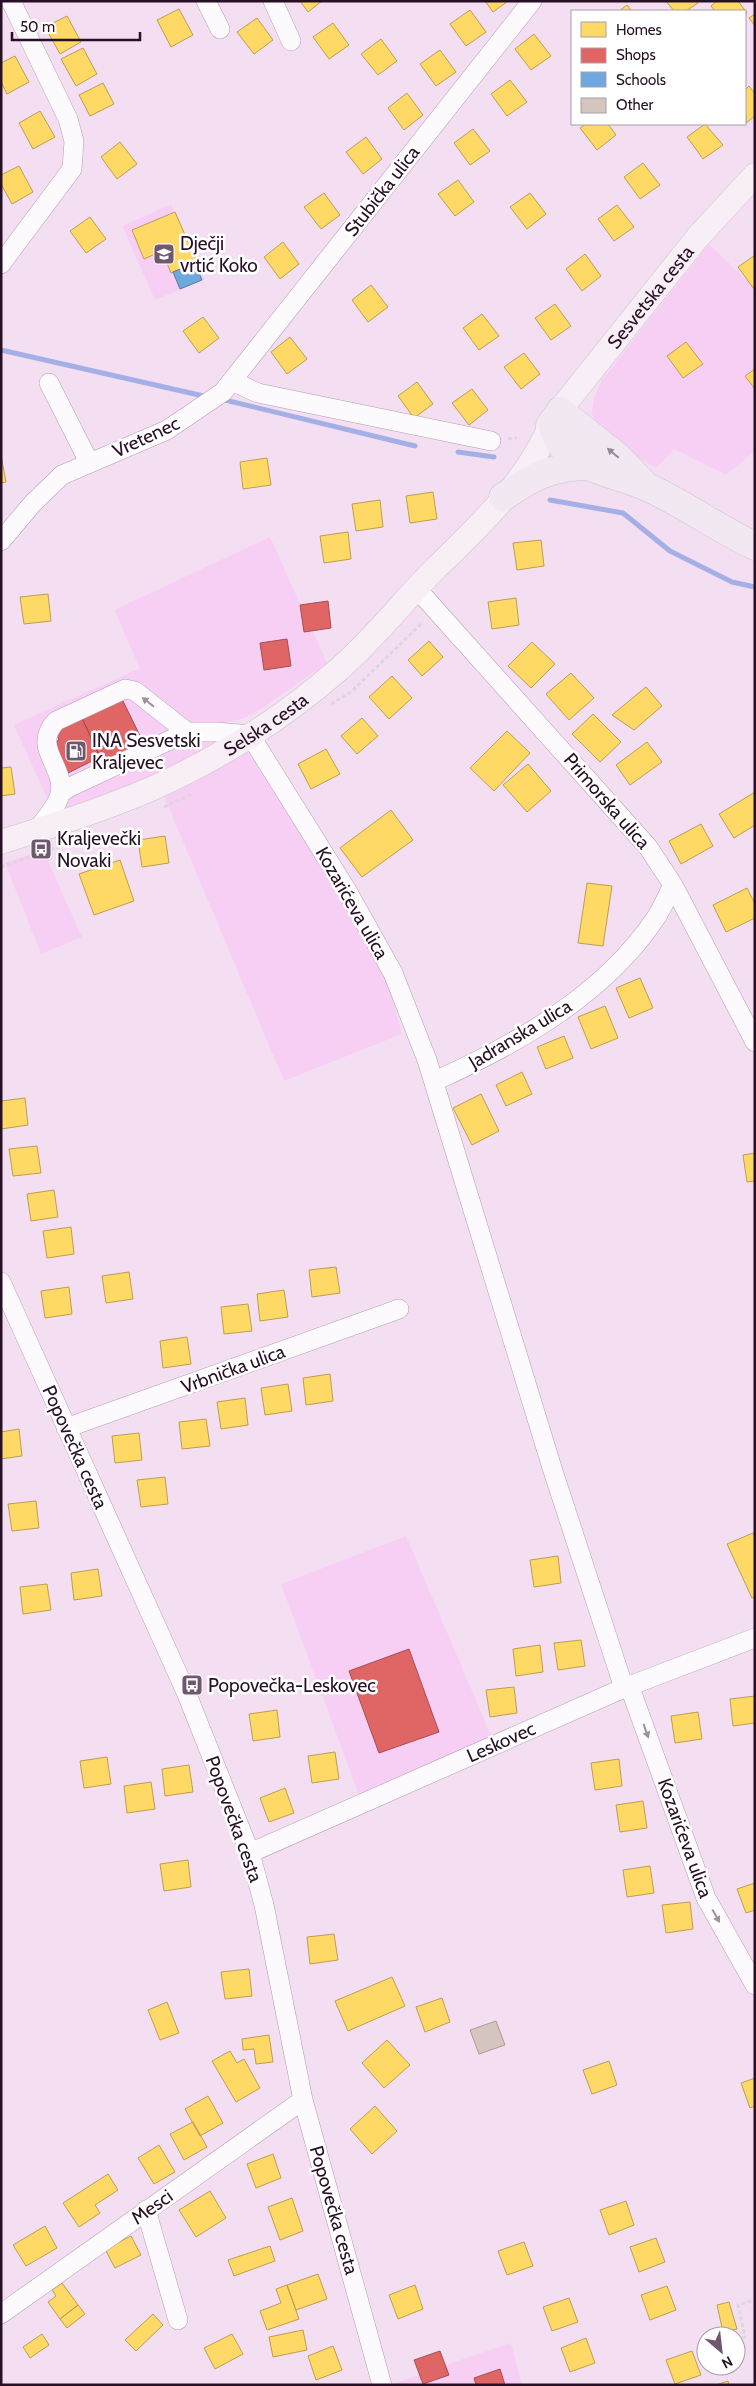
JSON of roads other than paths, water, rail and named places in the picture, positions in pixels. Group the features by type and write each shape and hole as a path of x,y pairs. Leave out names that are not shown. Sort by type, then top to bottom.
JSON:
{"highway":[{"path":"556,417 557,440 576,459 589,466 647,487 755,546"},
{"path":"556,417 618,457 647,487"},
{"path":"503,497 519,486 548,471 570,466 589,466"}],"main road":[{"name":"Sesvetska cesta","path":"556,417 697,238 755,175"},
{"name":"Selska cesta","path":"1,842 152,788 214,757 311,693 362,648 435,570 467,539 535,456 556,417"},
{"name":"Selska cesta","path":"435,570 465,521 514,457 524,445 556,417"}],"street":[{"path":"1,10 10,1 68,119 74,140 72,169 1,264"},
{"path":"206,1 220,28"},
{"path":"273,1 291,41"},
{"name":"Stubička ulica","path":"202,408 227,386 532,1"},
{"name":"Vretenec","path":"49,383 89,462"},
{"path":"227,386 491,441"},
{"name":"Vretenec","path":"1,541 33,503 62,475 167,430 202,408"},
{"name":"Primorska ulica","path":"417,590 648,847 673,885 755,1042"},
{"path":"37,830 53,809 60,794 60,783 47,747 46,737 49,728 56,721 125,689 134,691 186,732"},
{"path":"60,794 68,788 186,732 250,735"},
{"name":"Kozarićeva ulica","path":"250,735 346,889 393,973 435,1081 556,1481 627,1687 706,1898 755,1985"},
{"name":"Jadranska ulica","path":"435,1081 487,1058 557,1016 618,964 656,919 673,885"},
{"name":"Popovečka cesta","path":"1,1282 186,1692 250,1853 264,1905 303,2100 382,2385"},
{"name":"Vrbnička ulica","path":"66,1428 399,1309"},
{"name":"Leskovec","path":"250,1853 627,1687 755,1638"},
{"name":"Mesci","path":"1,2314 303,2100"},
{"path":"146,2210 178,2320"}],"waterway":[{"path":"1,350 208,397"},
{"path":"221,399 415,446"},
{"path":"458,452 494,457"},
{"path":"550,500 623,513 670,551 732,582 755,587"}],"place":[{"name":"Dječji vrtić Koko","path":"164,254"},
{"name":"INA Sesvetski Kraljevec","path":"76,751"},
{"name":"Kraljevečki Novaki","path":"41,849"},
{"name":"Popovečka-Leskovec","path":"192,1685"}]}
